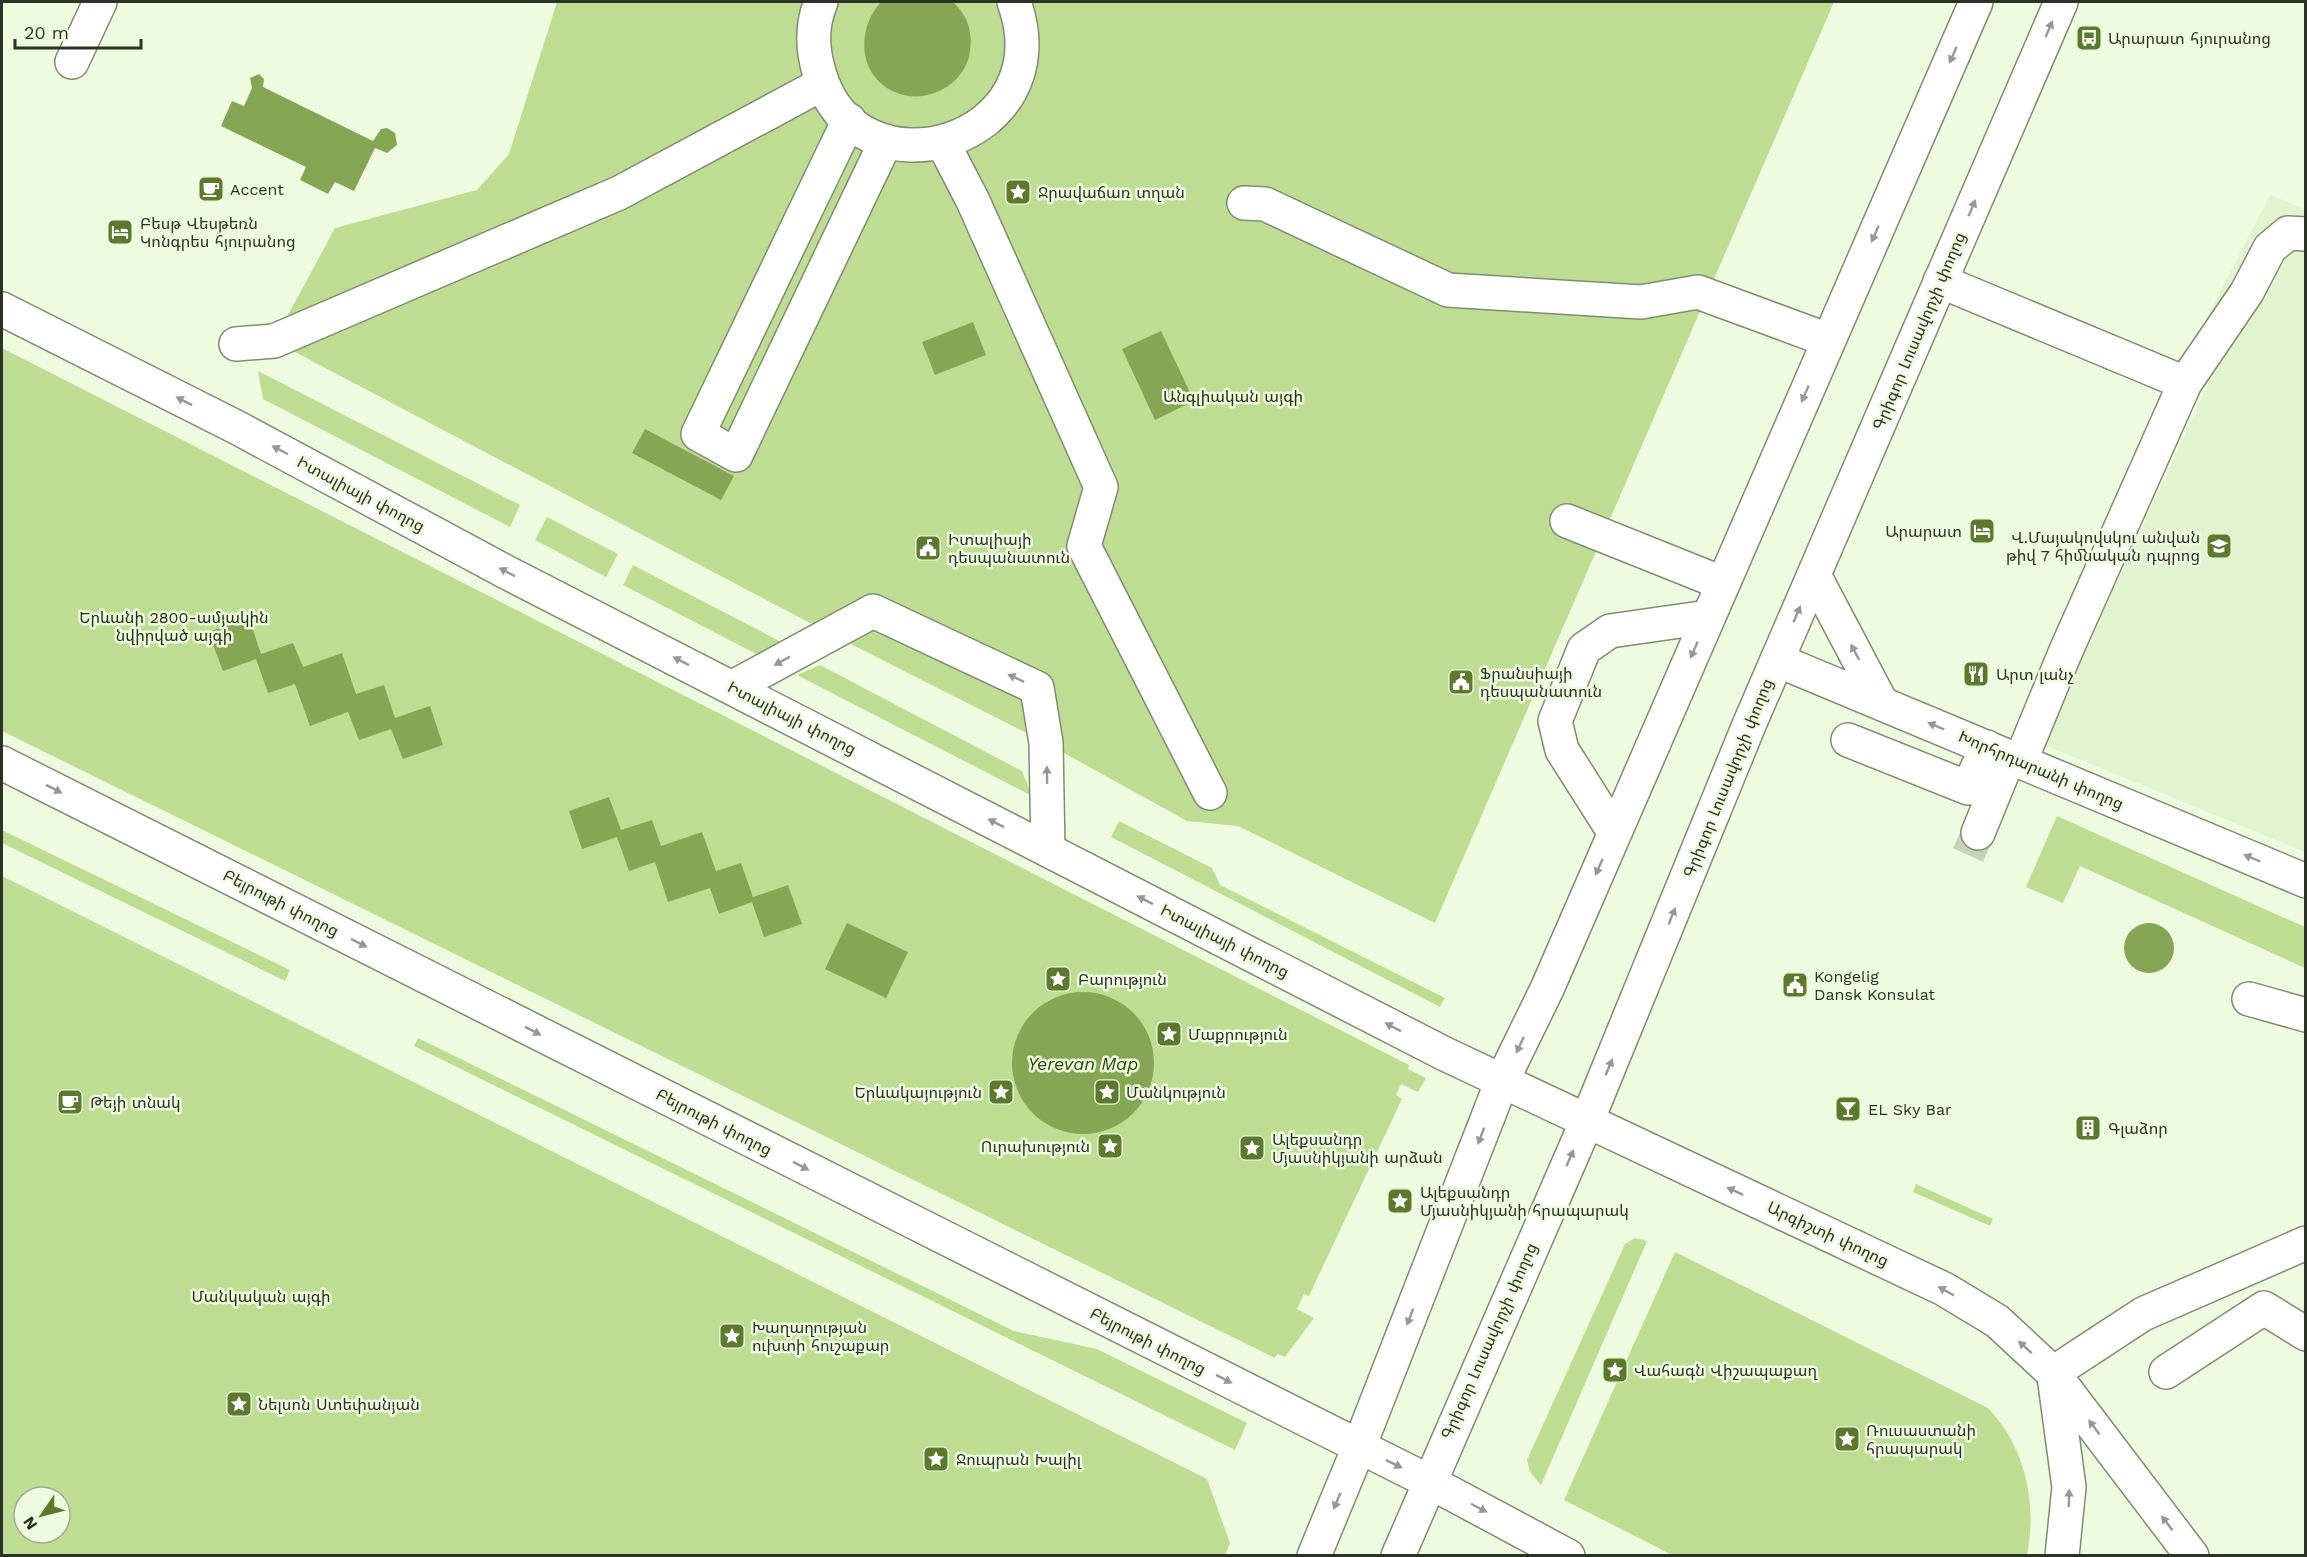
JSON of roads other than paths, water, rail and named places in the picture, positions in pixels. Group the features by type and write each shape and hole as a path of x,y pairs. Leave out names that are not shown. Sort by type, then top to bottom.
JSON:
{"main road":[{"path":"72,62 100,2"},
{"path":"821,2 814,18 813,51 822,84 833,104 866,133 886,141 914,146 943,143 970,132 995,112 1013,85 1022,55 1022,22 1014,2"},
{"path":"1314,1556 1502,1081 1547,989 1976,2"},
{"name":"Գրիգոր Լուսավորչի փողոց","path":"1398,1556 1428,1481 1587,1120 1777,660 2061,2"},
{"path":"236,344 274,341 619,193 822,84"},
{"path":"849,120 698,434 736,455 886,141"},
{"path":"943,143 974,201 1101,487 1083,546 1210,793"},
{"path":"1244,202 1265,204 1448,290 1641,302 1698,292 1828,340"},
{"path":"1978,833 2005,755 2065,653 2185,383 2247,292 2270,248 2288,233 2306,234"},
{"path":"1940,281 2185,383"},
{"name":"Իտալիայի փողոց","path":"2,309 236,427 506,572 1048,850 1502,1081 1587,1120"},
{"path":"1568,522 1722,583"},
{"path":"1814,575 1882,704"},
{"path":"733,687 873,611 1037,688 1046,743 1048,850"},
{"path":"1614,832 1563,750 1555,722 1584,649 1611,632 1708,617"},
{"name":"Խորհրդարանի փողոց","path":"1777,660 2306,881"},
{"path":"1848,740 1968,788 2005,755"},
{"name":"Բեյրութի փողոց","path":"2,763 1428,1481"},
{"path":"2249,999 2306,1016"},
{"name":"Արգիշտի փողոց","path":"1587,1120 1944,1289 1996,1321 2053,1373 2192,1556"},
{"path":"2062,1556 2069,1487 2053,1373 2143,1314 2306,1243"},
{"path":"2166,1372 2264,1308 2306,1334"},
{"path":"1428,1481 1568,1556"}],"water":[{"path":"881,2 953,2 958,7 968,24 971,44 967,63 953,82 933,94 909,96 884,86 874,76 865,52 865,38 867,25"},
{"path":"259,74 264,79 263,87 373,141 381,129 387,128 395,133 397,145 387,153 375,148 354,191 335,182 328,194 300,180 306,167 221,126 232,101 244,106 252,88 250,78"},
{"path":"973,322 986,355 935,375 922,342"},
{"path":"1161,331 1194,401 1155,420 1122,349"},
{"path":"645,429 734,476 721,500 632,453"},
{"path":"249,618 261,654 293,643 303,667 342,653 356,694 384,685 395,718 430,706 443,745 403,759 391,729 359,740 348,712 310,726 295,684 268,693 256,659 223,671 208,632"},
{"path":"609,797 621,830 652,820 661,846 702,832 716,871 741,863 753,897 788,885 802,924 764,937 752,902 719,914 710,888 668,902 655,862 629,871 617,837 582,849 569,811"},
{"path":"847,923 908,952 886,998 825,969"},
{"path":"2144,923 2154,923 2167,930 2174,943 2174,953 2167,966 2154,973 2144,973 2135,969 2128,962 2124,953 2124,943 2128,934 2135,927"},
{"name":"Yerevan Map","path":"1083,992 1110,997 1134,1012 1149,1036 1154,1063 1149,1090 1134,1114 1110,1129 1083,1134 1056,1129 1032,1114 1017,1090 1012,1063 1017,1036 1032,1012 1056,997"}],"tunnel":[{"path":"1968,855 1978,833"}],"place":[{"name":"Արարատ հյուրանոց","path":"2089,38"},
{"name":"Accent","path":"211,189"},
{"name":"Ջրավաճառ տղան","path":"1018,192"},
{"name":"Բեսթ Վեսթեռն Կոնգրես հյուրանոց","path":"120,232"},
{"name":"Արարատ","path":"1982,531"},
{"name":"Վ.Մայակովսկու անվան թիվ 7 հիմնական դպրոց","path":"2219,546"},
{"name":"Իտալիայի դեսպանատուն","path":"928,548"},
{"name":"Արտ լանչ","path":"1976,674"},
{"name":"Ֆրանսիայի դեսպանատուն","path":"1461,682"},
{"name":"Բարություն","path":"1058,979"},
{"name":"Kongelig Dansk Konsulat","path":"1795,985"},
{"name":"Մաքրություն","path":"1169,1034"},
{"name":"Երևակայություն","path":"1001,1092"},
{"name":"Մանկություն","path":"1107,1092"},
{"name":"Թեյի տնակ","path":"70,1102"},
{"name":"EL Sky Bar","path":"1848,1109"},
{"name":"Գլաձոր","path":"2088,1128"},
{"name":"Ուրախություն","path":"1110,1146"},
{"name":"Ալեքսանդր Մյասնիկյանի արձան","path":"1252,1148"},
{"name":"Ալեքսանդր Մյասնիկյանի հրապարակ","path":"1400,1201"},
{"name":"Խաղաղության ուխտի հուշաքար","path":"732,1336"},
{"name":"Վահագն Վիշապաքաղ","path":"1615,1370"},
{"name":"Նելսոն Ստեփանյան","path":"239,1404"},
{"name":"Ռուսաստանի հրապարակ","path":"1847,1439"},
{"name":"Ջուպրան Խալիլ","path":"936,1459"}],"park label":[{"name":"Անգլիական այգի","path":"1233,396"},
{"name":"Երևանի 2800-ամյակին նվիրված այգի","path":"174,626"},
{"name":"Մանկական այգի","path":"261,1296"}]}
